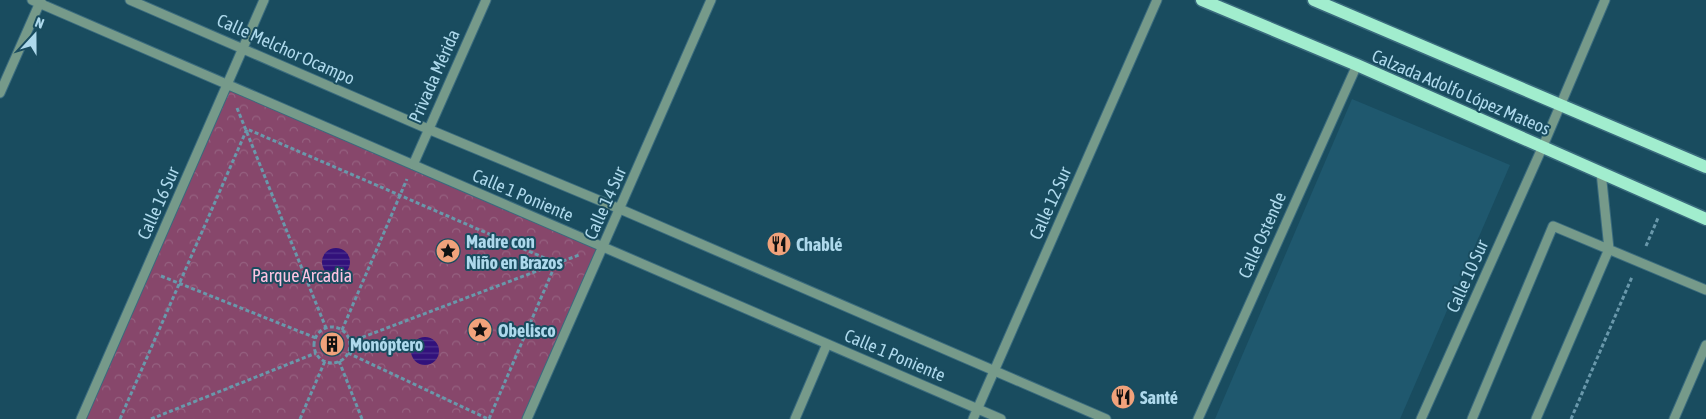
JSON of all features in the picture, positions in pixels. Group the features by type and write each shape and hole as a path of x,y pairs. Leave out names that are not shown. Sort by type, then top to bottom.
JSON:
{"main road":[{"name":"Calzada Adolfo López Mateos","path":"1202,0 1706,218"},
{"name":"Calzada Adolfo López Mateos","path":"1314,0 1706,167"}],"street":[{"name":"Calle Melchor Ocampo","path":"130,0 428,129"},
{"name":"Calle 16 Sur","path":"81,419 264,0"},
{"name":"Privada Mérida","path":"412,165 486,0"},
{"name":"Calle 14 Sur","path":"527,419 711,0"},
{"name":"Calle 12 Sur","path":"973,419 1157,0"},
{"name":"Calle 10 Sur","path":"1421,419 1605,0"},
{"name":"Calle 1 Poniente","path":"37,1 1001,419"},
{"path":"0,93 37,1"},
{"name":"Calle Ostende","path":"1198,419 1356,65"},
{"name":"Calle 1 Poniente","path":"428,129 620,208 1106,419"},
{"path":"1536,419 1608,249 1601,172"},
{"path":"1472,419 1553,226 1706,290"},
{"path":"795,419 827,344"},
{"path":"1674,419 1706,345"}],"path":[{"path":"227,84 247,129 326,328"},
{"path":"247,129 556,263"},
{"path":"120,419 247,129"},
{"path":"342,330 412,165"},
{"path":"1571,419 1666,201"},
{"path":"350,342 556,263 603,248"},
{"path":"348,354 488,419 556,263"},
{"path":"146,270 316,338"},
{"path":"337,327 348,335 350,342 348,354 334,363 325,361 316,353 314,343 318,334 326,328 337,327"},
{"path":"151,419 316,353"},
{"path":"300,419 325,361"},
{"path":"339,361 362,419"}],"shaded area":[{"path":"1352,99 1510,165 1400,419 1215,419"},
{"path":"336,248 346,252 350,262 346,272 336,276 326,272 322,262 326,252"},
{"path":"425,337 435,341 439,351 435,361 425,365 415,361 411,351 415,341"}],"green space":[{"name":"Parque Arcadia","path":"227,84 603,247 527,419 81,419"}],"place":[{"name":"Chablé","path":"779,244"},
{"name":"Madre con Niño en Brazos","path":"448,251"},
{"name":"Obelisco","path":"480,330"},
{"name":"Monóptero","path":"332,344"},
{"name":"Santé","path":"1123,397"}]}
